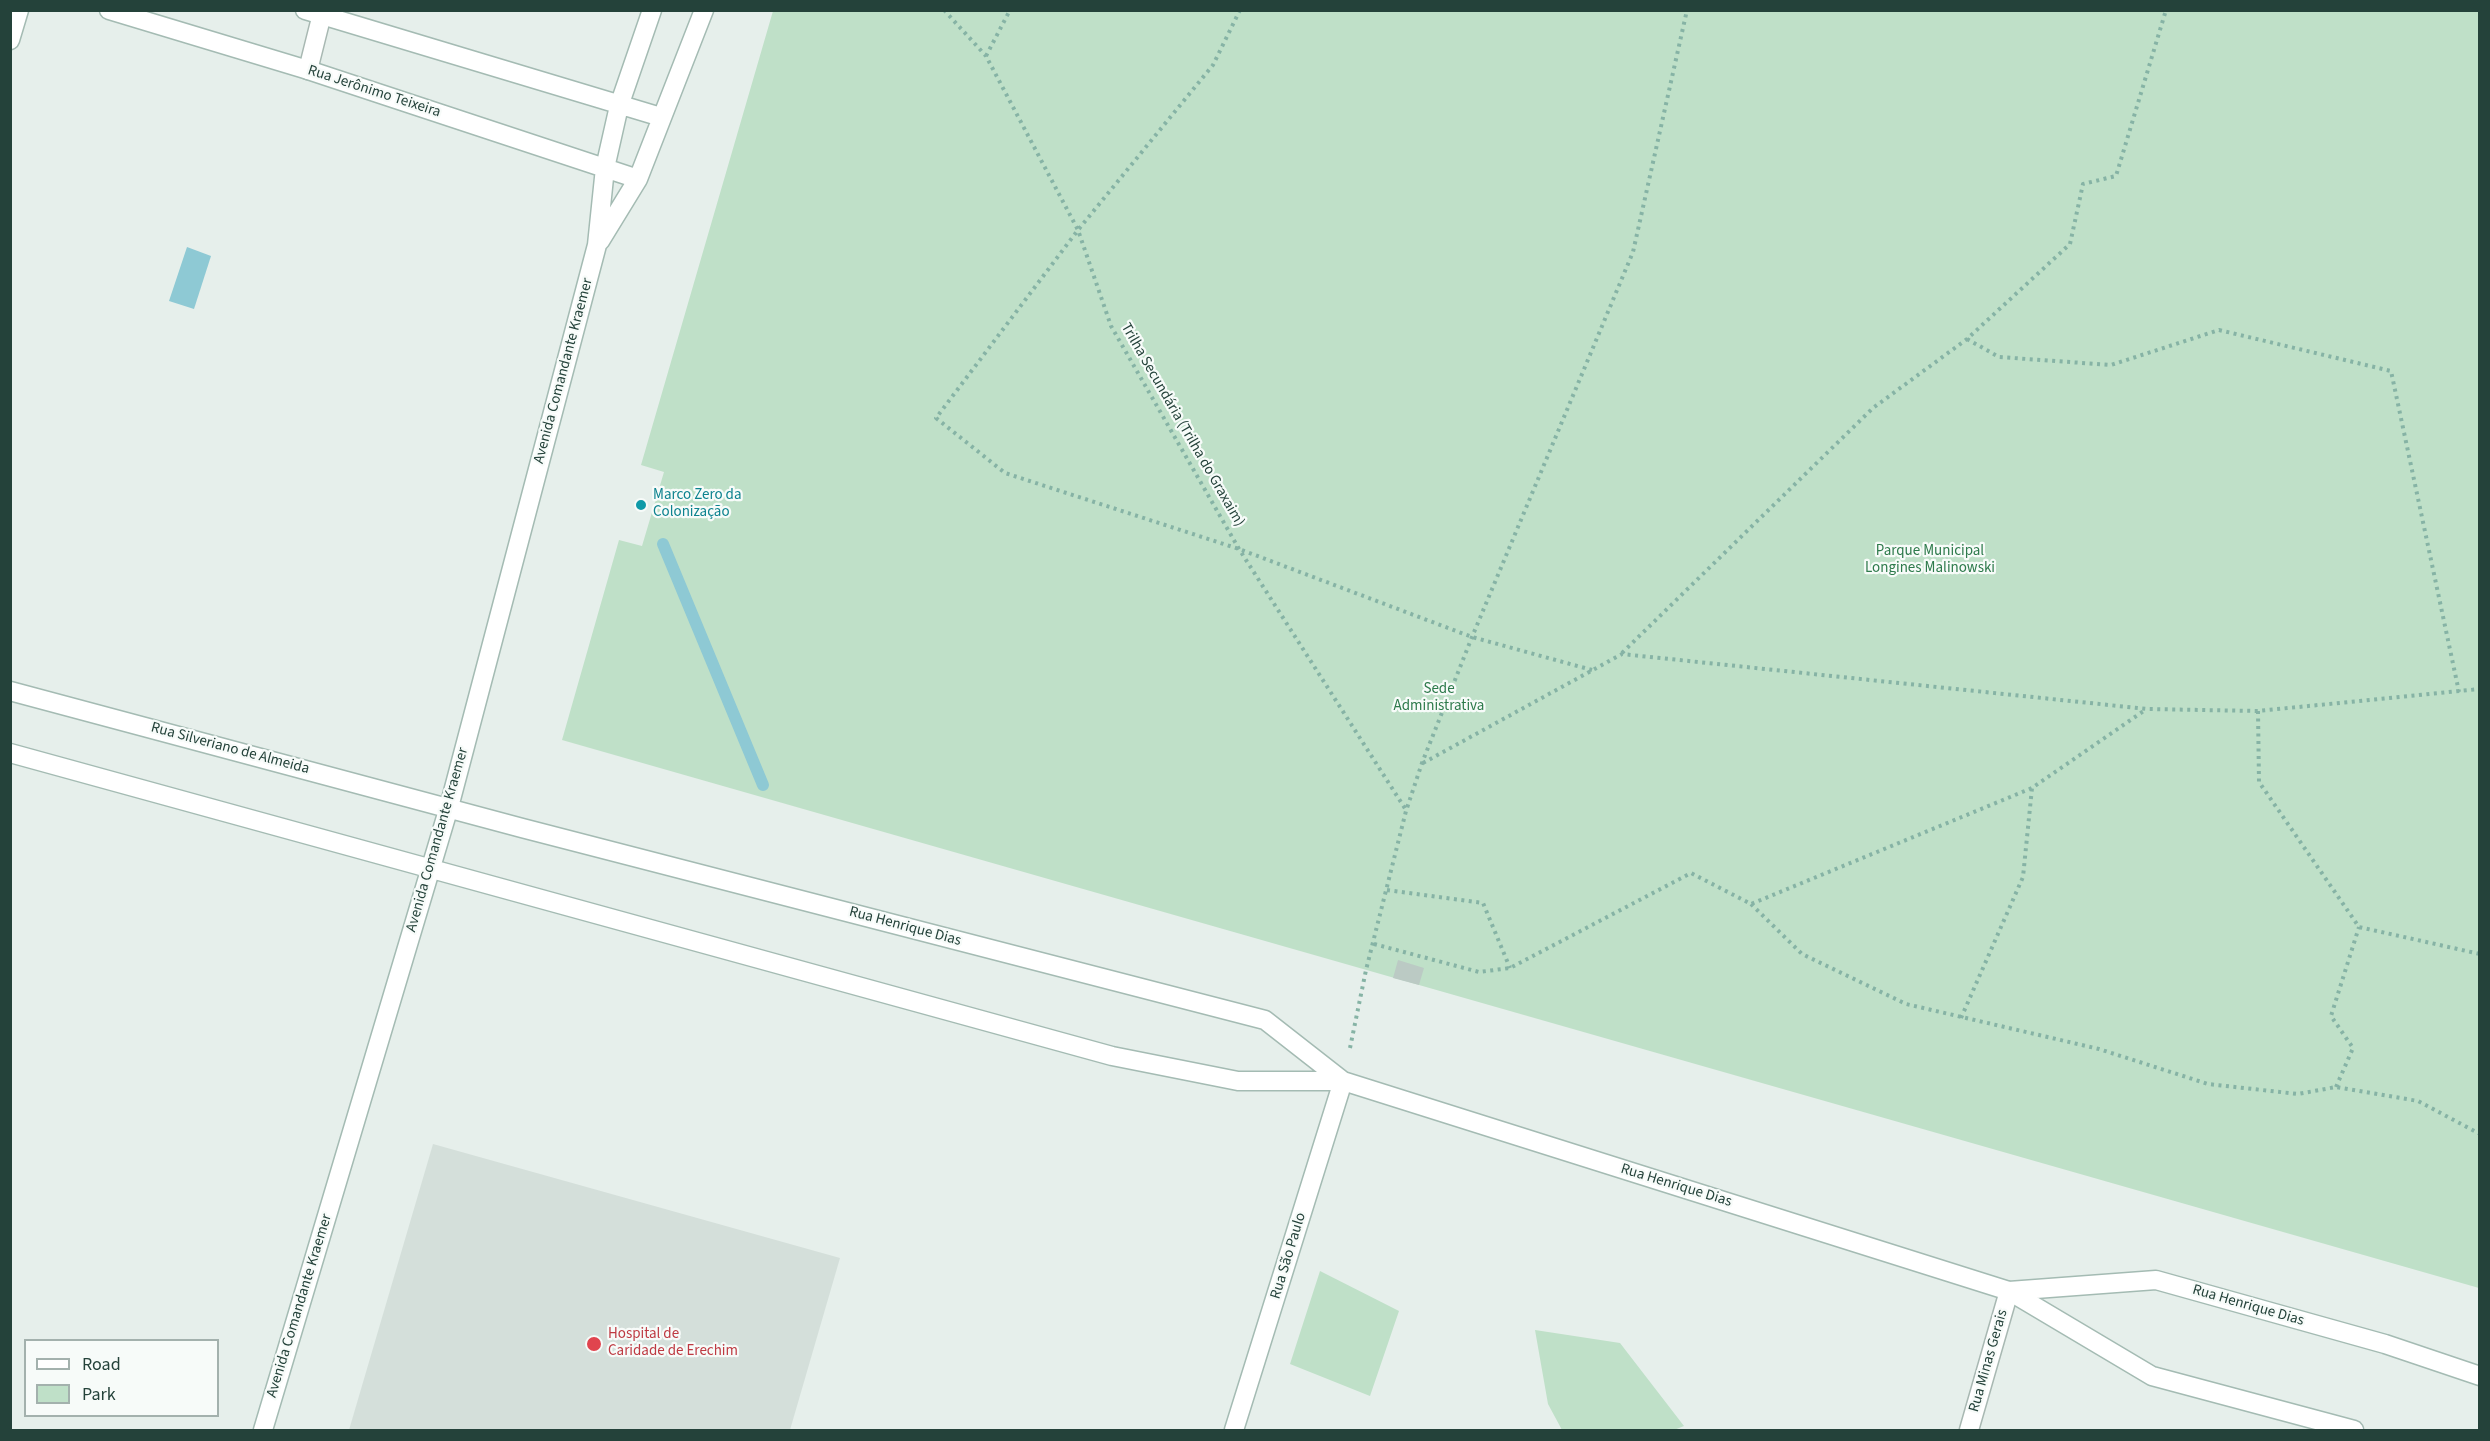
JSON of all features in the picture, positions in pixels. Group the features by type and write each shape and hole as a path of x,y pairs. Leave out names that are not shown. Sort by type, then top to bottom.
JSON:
{"street":[{"path":"10,40 19,10"},
{"name":"Rua Jerônimo Teixeira","path":"109,10 308,70 638,179"},
{"name":"Avenida Comandante Kraemer","path":"263,1431 449,807 597,245 605,168 619,106 652,10"},
{"name":"Avenida Comandante Kraemer","path":"597,245 638,179 704,10"},
{"path":"308,70 317,12 661,117"},
{"name":"Rua Silveriano de Almeida","path":"10,691 449,807"},
{"path":"10,753 430,868"},
{"name":"Rua Henrique Dias","path":"449,807 522,828 1265,1020 1343,1081"},
{"name":"Rua Henrique Dias","path":"430,868 1112,1056 1238,1081 1343,1081 2009,1291 2152,1376 2354,1431"},
{"name":"Rua São Paulo","path":"1234,1431 1343,1081"},
{"name":"Rua Henrique Dias","path":"2009,1291 2156,1280 2385,1344 2480,1376"},
{"name":"Rua Minas Gerais","path":"1969,1431 2009,1291"}],"path":[{"name":"Trilha Secundária (Trilha do Graxaim)","path":"944,10 986,56 1078,230 1111,326 1239,549 1406,811"},
{"path":"986,56 1010,10"},
{"path":"1240,10 1213,65 1078,230 936,418 1005,473 1239,549 1472,637 1592,670"},
{"path":"1343,1081 1406,811 1422,764 1472,637 1633,252 1687,10"},
{"path":"1422,764 1622,654 1873,408 1967,339 2070,244 2083,184 2116,176 2166,10"},
{"path":"1967,339 1999,357 2111,365 2219,330 2391,371 2459,692"},
{"path":"1622,654 2147,709 2258,711 2480,689"},
{"path":"1751,904 2032,788 2147,709"},
{"path":"2258,711 2259,782 2359,927 2480,954"},
{"path":"1960,1018 2024,877 2032,788"},
{"path":"1374,944 1479,972 1510,968 1691,873 1751,904 1802,954 1906,1004 2098,1049 2208,1084 2298,1094 2336,1088 2418,1101 2480,1134"},
{"path":"1387,890 1483,903 1510,968"},
{"path":"2336,1088 2354,1048 2331,1016 2359,927"}],"shaded area":[{"name":"Hospital de Caridade de Erechim","path":"433,1144 840,1258 790,1430 349,1430"}],"green space":[{"name":"Parque Municipal Longines Malinowski","path":"773,11 2479,11 2479,1288 562,740 619,540 642,546 664,472 641,465"},
{"path":"1320,1271 1399,1311 1370,1396 1290,1364"},
{"path":"1535,1330 1620,1343 1684,1426 1674,1430 1562,1430 1548,1404"}],"water":[{"path":"187,247 211,256 194,309 169,301"}],"building":[{"path":"1398,960 1424,968 1419,985 1393,978"}],"waterway":[{"path":"663,544 763,785"}],"place":[{"name":"Marco Zero da Colonização","path":"641,505"},
{"name":"Hospital de Caridade de Erechim","path":"594,1344"}],"park label":[{"name":"Sede Administrativa","path":"1439,698"}]}
